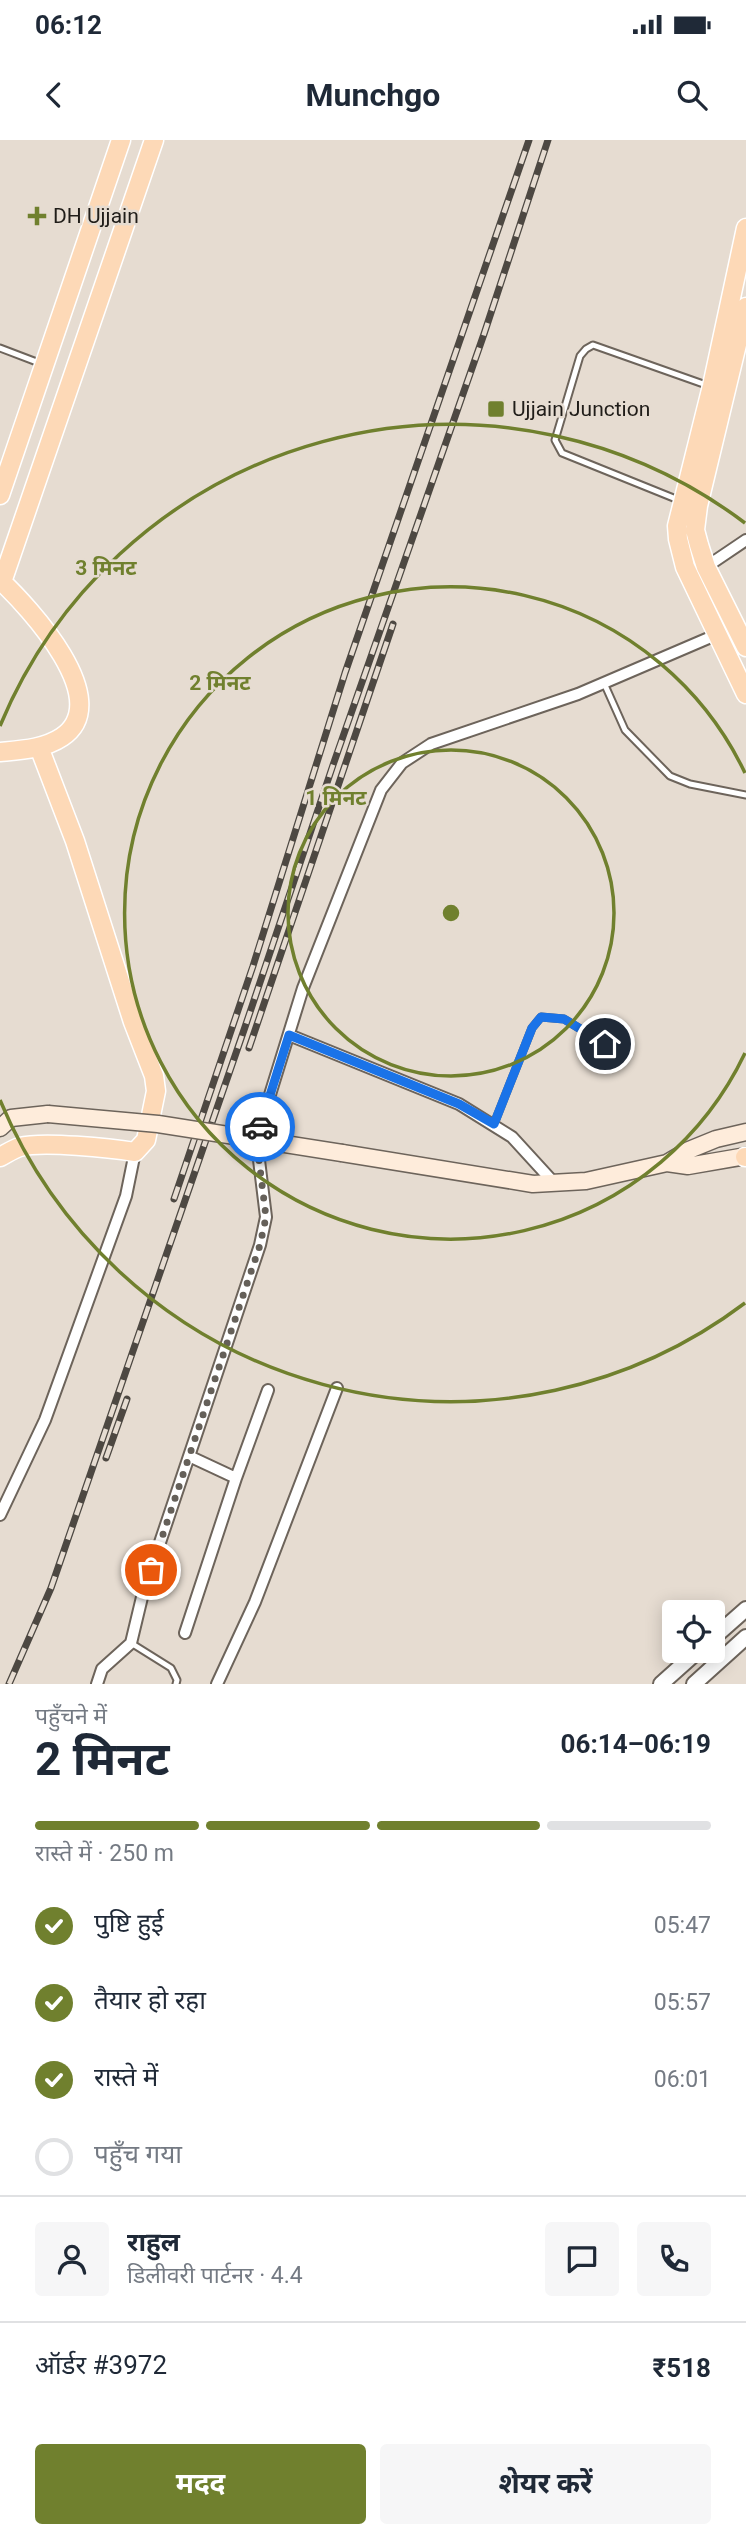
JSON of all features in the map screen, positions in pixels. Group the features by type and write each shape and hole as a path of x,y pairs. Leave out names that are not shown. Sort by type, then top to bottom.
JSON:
{"main road":[{"path":"0,495 121,140"},
{"path":"0,752 39,747 62,737 72,728 79,716 79,700 74,679 56,645 33,613 1,581 153,140"},
{"path":"719,390 746,228"},
{"path":"744,682 718,634 680,552 677,526 690,504 719,390 746,307"},
{"path":"690,504 706,567 746,648"},
{"path":"0,1157 19,1147 33,1145 115,1148 135,1152 146,1140 156,1091 154,1076 133,1022 75,841 39,747"},
{"path":"4,1122 48,1114 158,1124 533,1184 586,1181 667,1163 707,1143 746,1132"},
{"path":"667,1163 688,1166 746,1157"}],"street":[{"path":"706,567 746,540"},
{"path":"97,1684 102,1669 131,1643 144,1593 260,1245 266,1217 259,1160 260,1126 303,988 381,790 402,763 431,744 604,683 718,634"},
{"path":"289,1035 459,1104 512,1137 555,1184"},
{"path":"0,1515 45,1420 126,1196 135,1152"},
{"path":"216,1684 255,1602 337,1388"},
{"path":"185,1633 268,1390"},
{"path":"191,1457 236,1478"},
{"path":"725,1628 746,1609"},
{"path":"694,1684 746,1637"},
{"path":"661,1684 685,1663"},
{"path":"675,1672 688,1684"}],"lane":[{"path":"690,504 562,453 555,440 580,355 593,345 719,390"},
{"path":"0,348 45,365"},
{"path":"604,683 625,730 670,776 746,795"},
{"path":"494,1124 532,1028 541,1017 564,1019 605,1044"},
{"path":"131,1643 171,1668 177,1680 176,1684"}],"railway":[{"path":"174,1199 253,966 345,673 529,140"},
{"path":"9,1684 51,1588 484,334 548,140"},
{"path":"249,1048 393,624"},
{"path":"106,1458 127,1399"}],"way so far":[{"path":"151,1570 260,1245 266,1217 259,1160 260,1127"}],"place":[{"name":"DH Ujjain","path":"37,216"},
{"name":"Ujjain Junction","path":"496,409"}],"route":[{"path":"260,1127 289,1035 459,1104 494,1124 532,1028 541,1017 564,1019 605,1044"}]}
